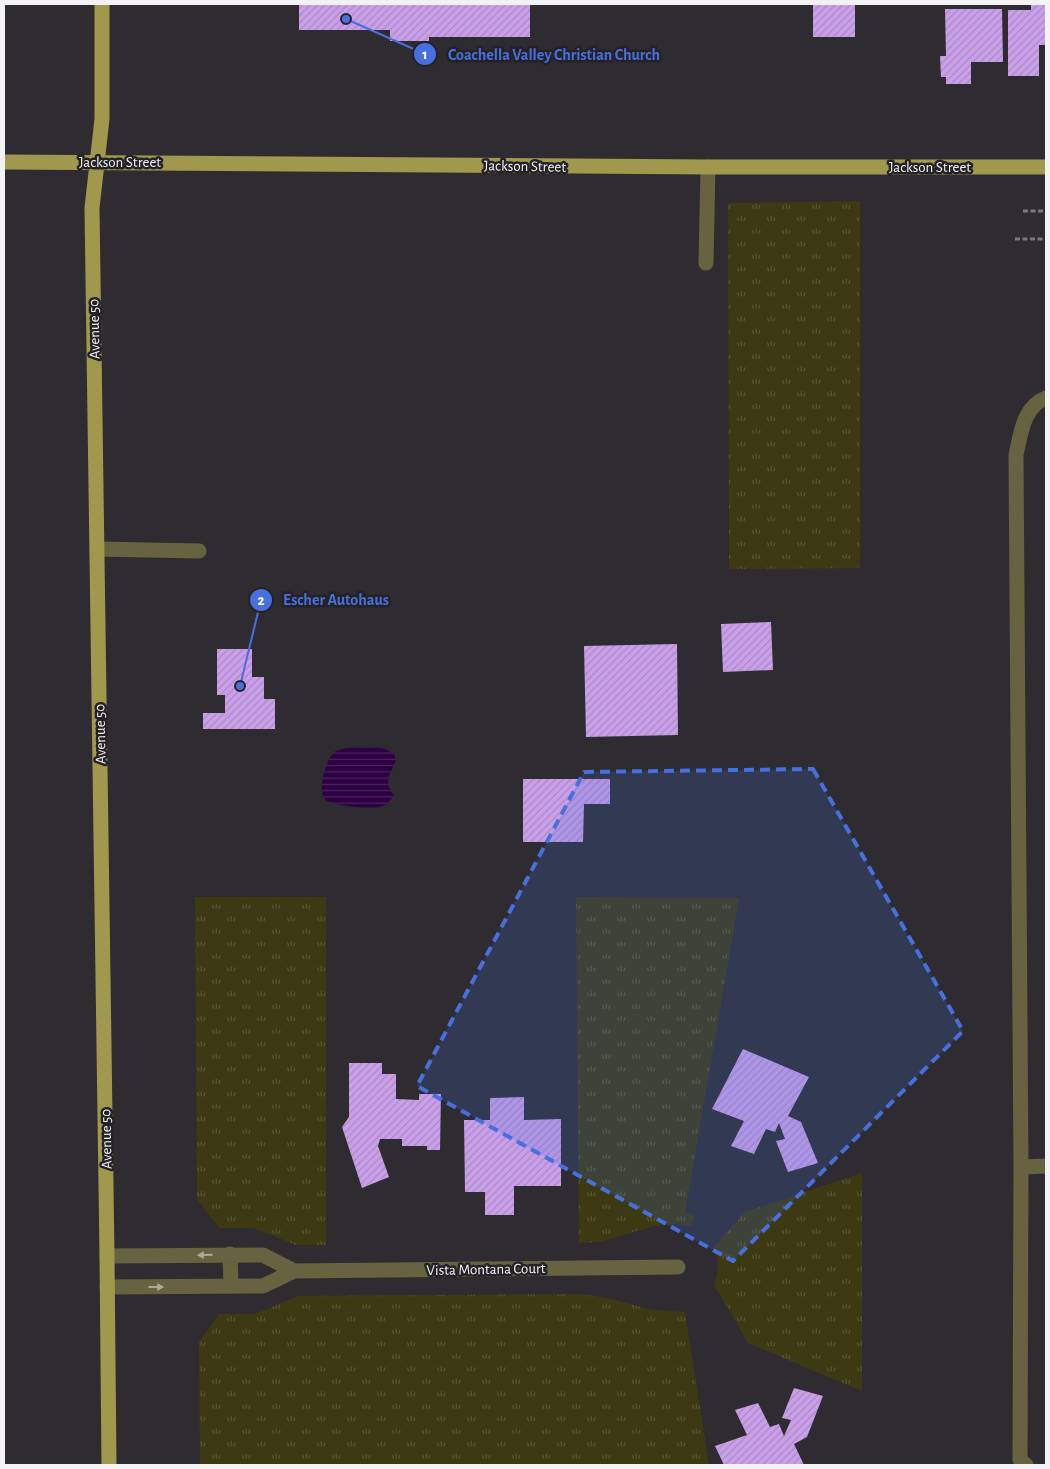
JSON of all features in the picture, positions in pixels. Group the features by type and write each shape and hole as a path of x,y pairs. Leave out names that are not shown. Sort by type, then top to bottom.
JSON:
{"main road":[{"name":"Avenue 50","path":"102,4 102,119 92,208 109,1465"},
{"name":"Jackson Street","path":"4,162 708,167 1046,167"}],"street":[{"path":"706,263 708,167"},
{"path":"1026,1465 1020,1460 1021,1168 1016,455 1024,418 1037,401 1046,398"},
{"path":"97,549 199,551"},
{"path":"1021,1168 1046,1166"},
{"path":"230,1254 231,1286"},
{"name":"Vista Montana Court","path":"107,1256 263,1255 294,1271"},
{"name":"Vista Montana Court","path":"107,1287 263,1286 294,1271 678,1267"}],"path":[{"path":"1023,211 1046,211"},
{"path":"1015,239 1046,239"}],"highlighted area":[{"path":"813,769 963,1031 733,1261 417,1086 584,772"}],"green space":[{"path":"860,201 860,568 729,569 728,203"},
{"path":"195,897 326,897 326,1245 296,1245 254,1228 219,1228 197,1199"},
{"path":"576,897 739,898 685,1213 694,1214 691,1226 668,1224 646,1228 603,1241 579,1243"},
{"path":"862,1173 862,1391 748,1343 714,1286 718,1267 714,1247 745,1212"},
{"path":"579,1294 603,1297 653,1310 685,1312 709,1465 200,1465 199,1342 219,1314 255,1314 298,1296"}],"shaded area":[{"path":"375,747 385,749 394,754 396,760 388,782 394,796 391,800 381,806 367,808 343,805 326,800 323,796 322,783 332,754 345,748"}],"building":[{"path":"299,4 530,4 530,37 429,37 429,41 390,41 390,30 299,30"},
{"path":"813,4 855,4 855,37 813,37"},
{"path":"1031,4 1046,4 1046,45 1039,45 1039,76 1008,76 1008,10 1031,10"},
{"path":"945,9 1002,9 1003,62 971,62 971,84 946,84 946,77 941,77 940,56 946,56"},
{"path":"771,622 773,670 723,672 721,624"},
{"path":"677,644 678,735 586,737 584,646"},
{"path":"217,649 252,649 252,677 264,677 264,699 275,699 275,729 203,729 203,713 225,713 225,695 217,695"},
{"path":"523,779 610,779 610,804 584,804 583,842 523,842"},
{"path":"743,1049 809,1077 788,1116 801,1122 818,1163 788,1172 776,1141 785,1139 779,1123 775,1132 766,1129 754,1154 731,1146 744,1121 712,1109"},
{"path":"349,1063 382,1063 382,1074 396,1074 396,1099 419,1100 419,1094 441,1094 440,1150 427,1150 427,1146 402,1146 402,1139 380,1139 378,1146 389,1177 362,1188 342,1127 349,1117"},
{"path":"524,1097 524,1120 561,1119 561,1186 514,1186 514,1215 485,1215 485,1192 465,1192 464,1120 490,1120 490,1098"},
{"path":"794,1388 823,1396 807,1437 794,1444 804,1465 724,1465 715,1446 747,1435 735,1410 758,1403 770,1427 779,1424 784,1436 791,1420 782,1418"}],"place":[{"name":"Coachella Valley Christian Church","path":"346,19"},
{"name":"Escher Autohaus","path":"240,686"}]}
